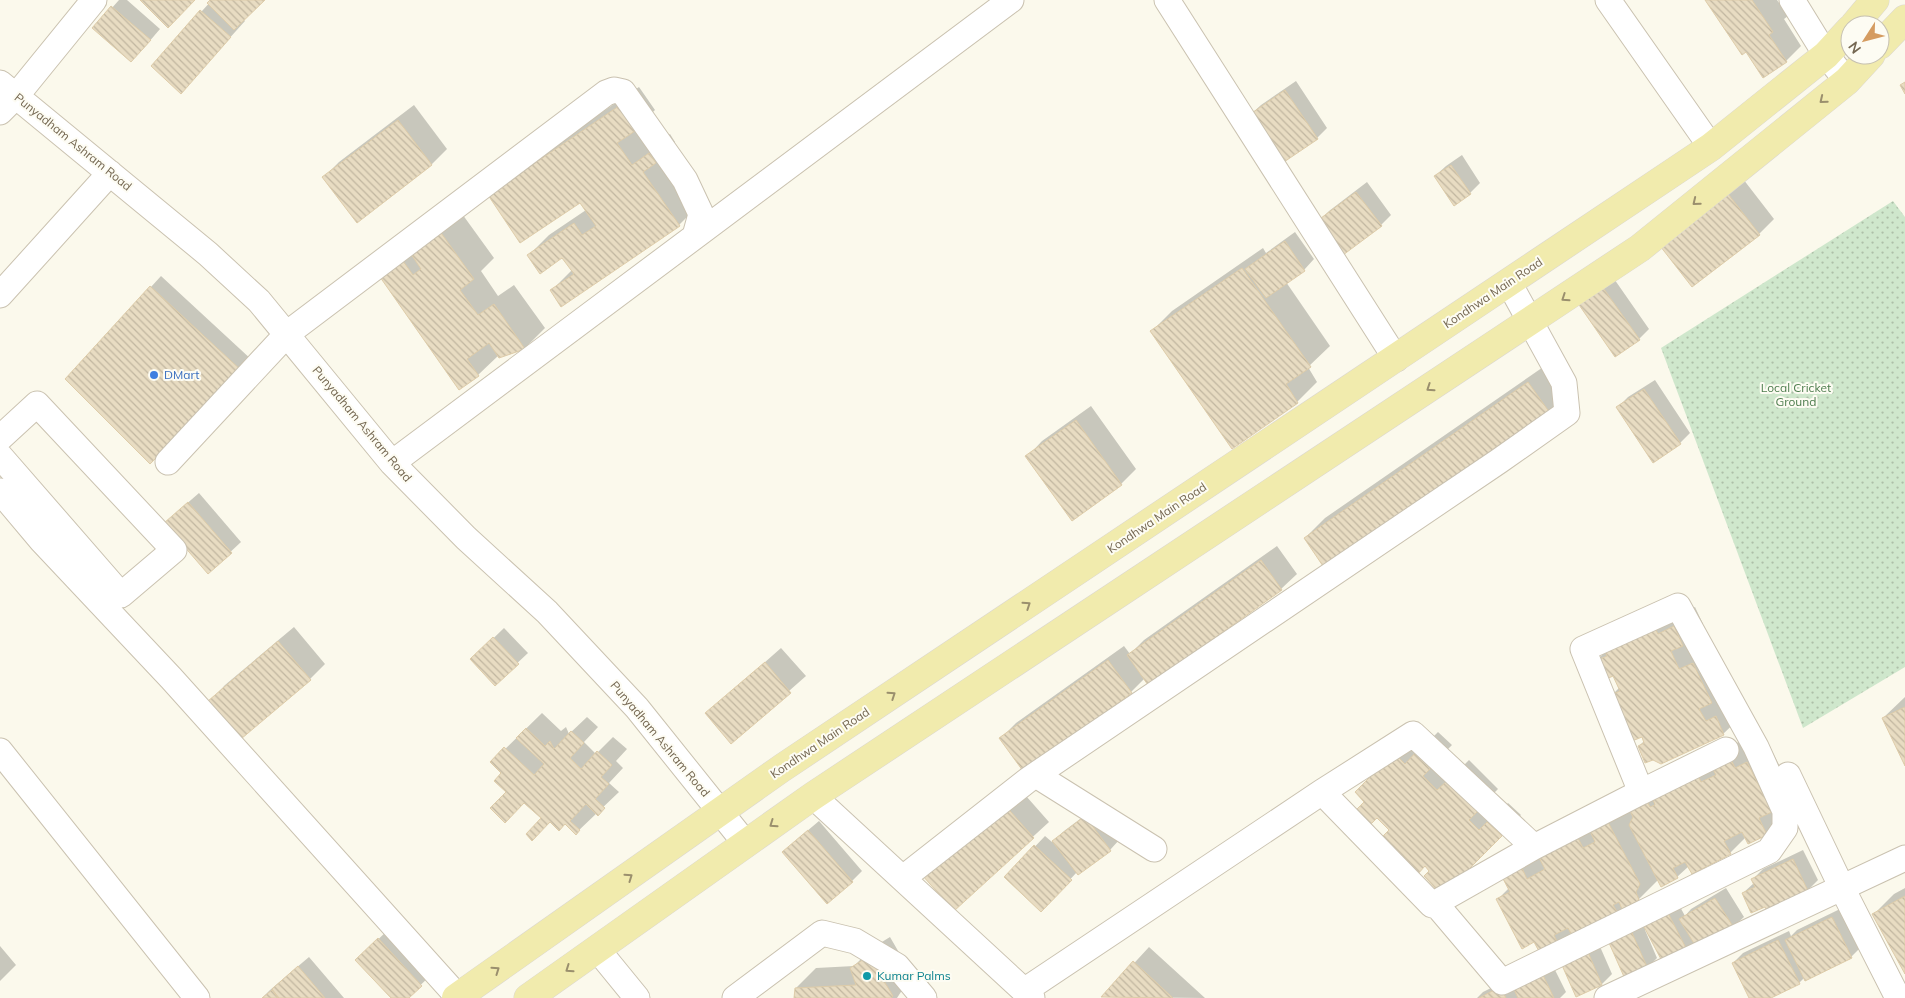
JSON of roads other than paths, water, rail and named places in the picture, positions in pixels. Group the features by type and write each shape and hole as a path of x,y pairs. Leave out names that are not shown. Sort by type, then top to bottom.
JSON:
{"main road":[{"path":"1862,15 1875,0"},
{"path":"1890,34 1905,18"},
{"name":"Kondhwa Main Road","path":"458,997 782,768 1711,147 1826,56 1840,41"},
{"path":"528,998 813,796 1640,248 1846,81 1861,65"}],"street":[{"path":"5,97 94,0"},
{"path":"392,463 1011,0"},
{"path":"1167,0 1396,359"},
{"path":"1608,0 1711,147"},
{"path":"1792,0 1826,56 1846,81"},
{"path":"168,462 288,333 606,93 614,90 623,92 685,180 700,214 695,236"},
{"name":"Punyadham Ashram Road","path":"5,97 110,173 208,254 259,301 288,333 392,463 466,538 547,612 637,708 746,844"},
{"path":"0,295 110,173"},
{"path":"903,878 1036,775 1491,467 1567,413 1564,383 1509,283"},
{"path":"0,438 37,404 174,550 121,595 0,456"},
{"path":"0,491 42,541 171,678 458,997"},
{"path":"42,541 61,524"},
{"path":"1435,903 1502,982 1769,852 1785,828 1785,811 1756,747 1678,606 1583,649 1641,792"},
{"path":"813,796 1028,994 1322,792 1414,734 1534,848"},
{"path":"1322,792 1432,905 1534,848 1726,750"},
{"path":"0,751 197,998"},
{"path":"1036,775 1154,849"},
{"path":"1788,775 1842,888 1898,998"},
{"path":"1607,998 1905,858"},
{"path":"735,998 822,933 855,941 896,966 924,998"},
{"path":"597,949 637,998"}],"place":[{"name":"DMart","path":"154,375"},
{"name":"Kumar Palms","path":"867,976"}],"park label":[{"name":"Local Cricket Ground","path":"1796,395"}]}
